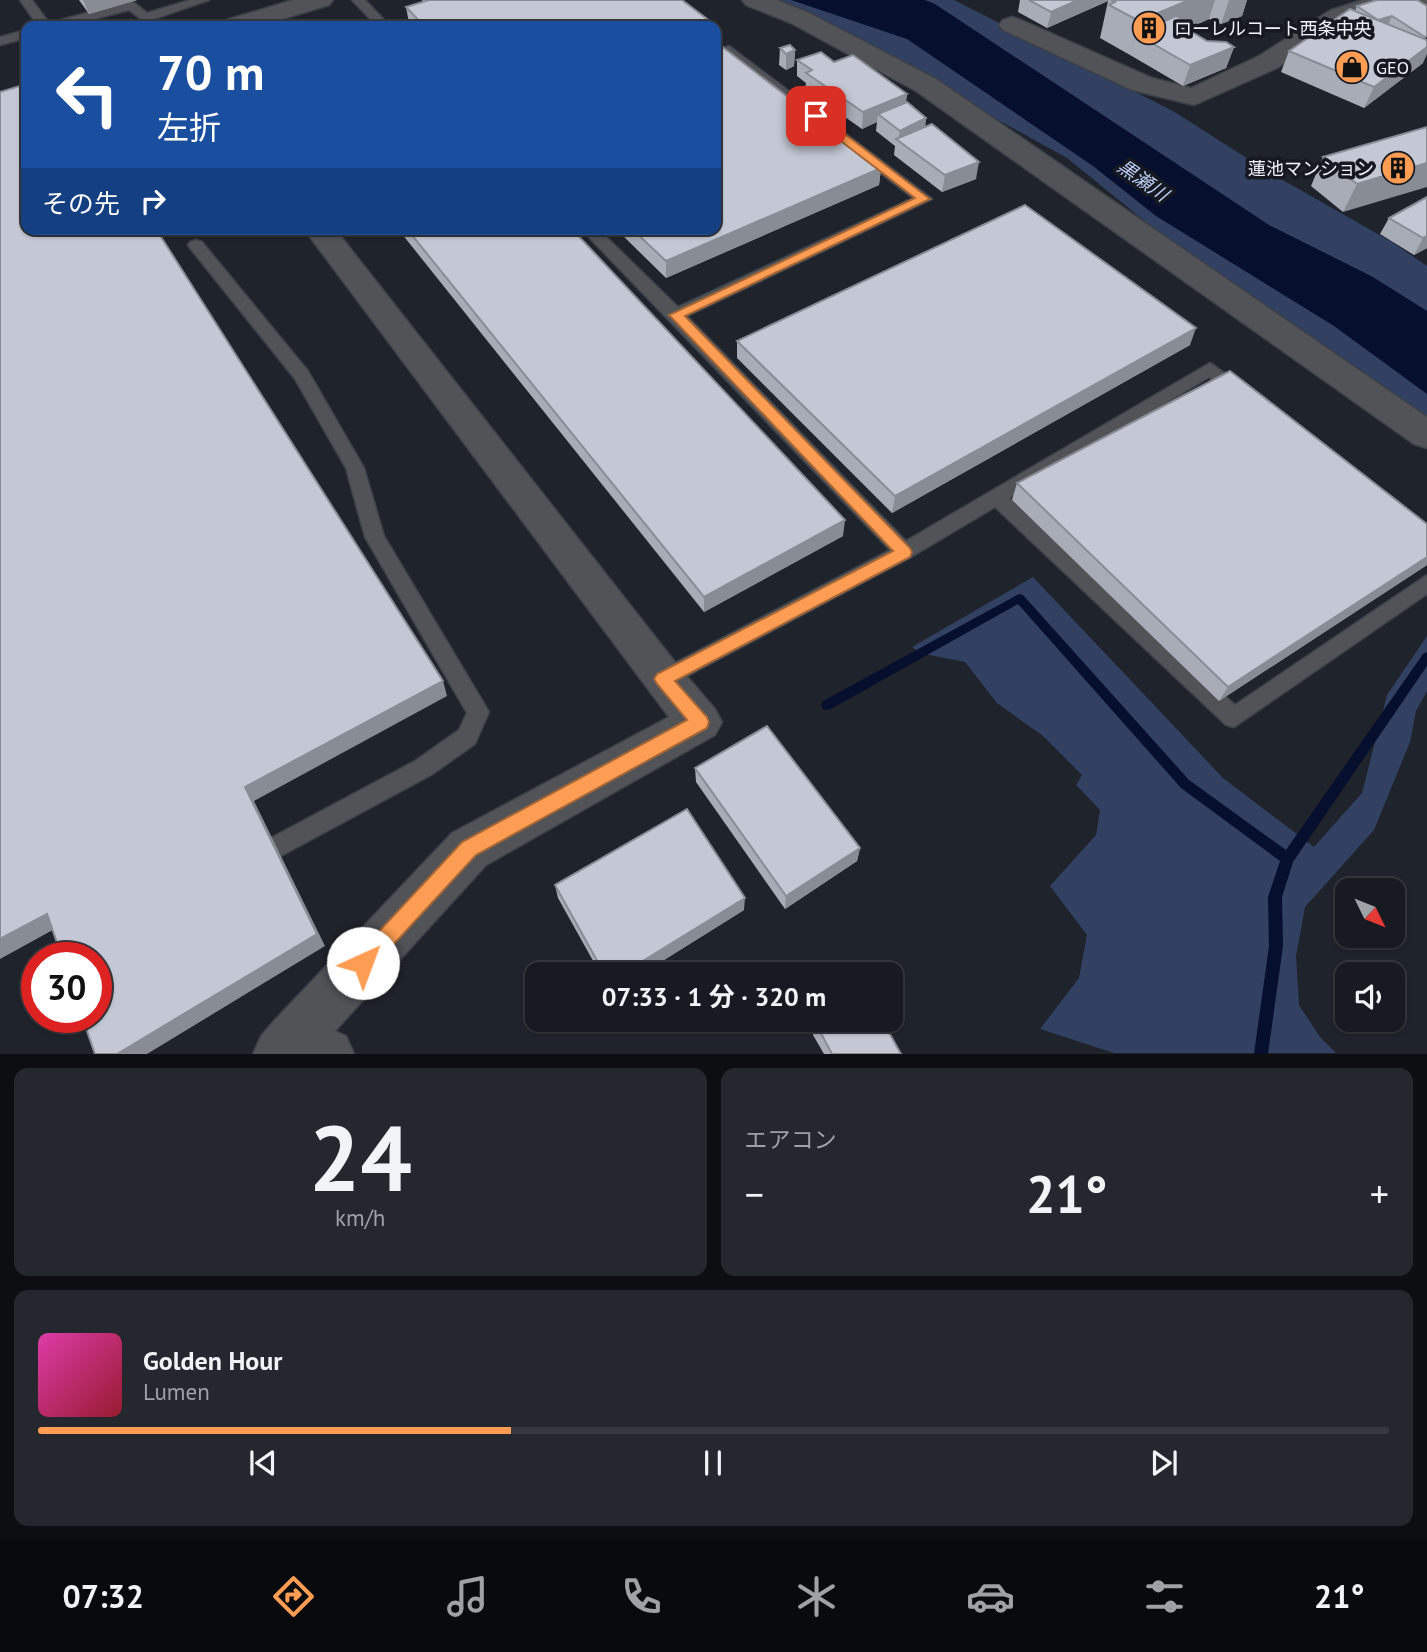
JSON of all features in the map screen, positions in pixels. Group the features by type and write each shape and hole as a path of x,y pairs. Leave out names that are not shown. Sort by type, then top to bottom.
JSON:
{"street":[{"path":"249,21 320,0"},
{"path":"755,0 800,18 926,85 1427,435"},
{"path":"1012,25 1142,84 1194,97 1268,62 1340,15 1390,0"},
{"path":"300,1049 469,849 700,722 663,679 324,235"}],"lane":[{"path":"26,0 41,21"},
{"path":"72,21 132,5 145,18 203,0"},
{"path":"358,0 379,21"},
{"path":"2,36 21,34"},
{"path":"676,315 924,199 729,50 721,52"},
{"path":"595,235 676,315 904,552"},
{"path":"196,245 302,375 355,468 375,537 478,712 467,737 424,768 277,847"},
{"path":"663,679 904,552 1210,369 1253,401"},
{"path":"996,497 1234,718 1427,583"}],"shaded area":[{"path":"761,0 954,0 1173,111 1267,171 1392,242 1427,266 1427,428 1300,347 1067,158 830,27"},
{"path":"1033,577 1223,778 1314,847 1362,793 1387,695 1427,636 1427,691 1416,711 1410,742 1374,830 1305,907 1296,956 1299,1005 1320,1037 1336,1053 1114,1053 1040,1029 1079,978 1087,935 1050,886 1096,835 1100,810 1076,785 1082,775 1043,736 997,703 965,662 920,653 912,647"}],"water":[{"name":"黒瀬川","path":"791,0 925,0 935,4 1269,225 1373,277 1427,311 1427,394 1334,326 1156,216 1093,166 907,39"}],"building":[{"path":"429,0 682,0 710,21 419,21 406,7"},
{"path":"1029,0 1078,0 1051,12"},
{"path":"1111,0 1189,0 1139,21 1109,5 1115,2"},
{"path":"1377,0 1417,0 1427,6 1427,36 1392,16 1378,20 1357,6"},
{"path":"1350,9 1427,40 1427,47 1374,87 1289,51"},
{"path":"1176,16 1189,23 1182,26 1207,41 1226,42 1234,47 1190,65 1136,34"},
{"path":"790,45 795,50 786,54 780,48"},
{"path":"721,46 881,168 666,261 638,235 721,235"},
{"path":"821,52 834,62 853,55 907,94 863,112 806,73 812,70 797,60"},
{"path":"21,86 21,235 160,235 443,681 245,787 317,934 117,1054 95,1054 88,1033 112,1033 112,942 57,942 47,914 0,939 0,92"},
{"path":"907,102 926,118 900,131 878,114"},
{"path":"932,124 979,162 945,175 896,139"},
{"path":"1427,127 1427,163 1357,184 1323,157"},
{"path":"1427,197 1427,236 1423,238 1389,218"},
{"path":"1025,205 1196,328 895,496 737,341"},
{"path":"412,235 578,235 845,520 704,597"},
{"path":"1230,371 1427,524 1427,557 1228,687 1017,483"},
{"path":"767,726 860,848 786,896 695,768"},
{"path":"687,809 745,898 641,962 598,962 555,885"},
{"path":"820,1032 889,1032 901,1054 832,1054"}],"waterway":[{"path":"827,705 1019,598 1185,784 1287,859"},
{"path":"1287,859 1427,657"},
{"path":"1261,1054 1276,946 1275,897 1287,859"}],"place":[{"name":"ローレルコート西条中央","path":"1149,28"},
{"name":"GEO","path":"1352,67"},
{"name":"蓮池マンション","path":"1398,168"}],"route":[{"path":"363,963 469,849 700,722 663,679 904,552 676,315 924,199 816,116"}]}
